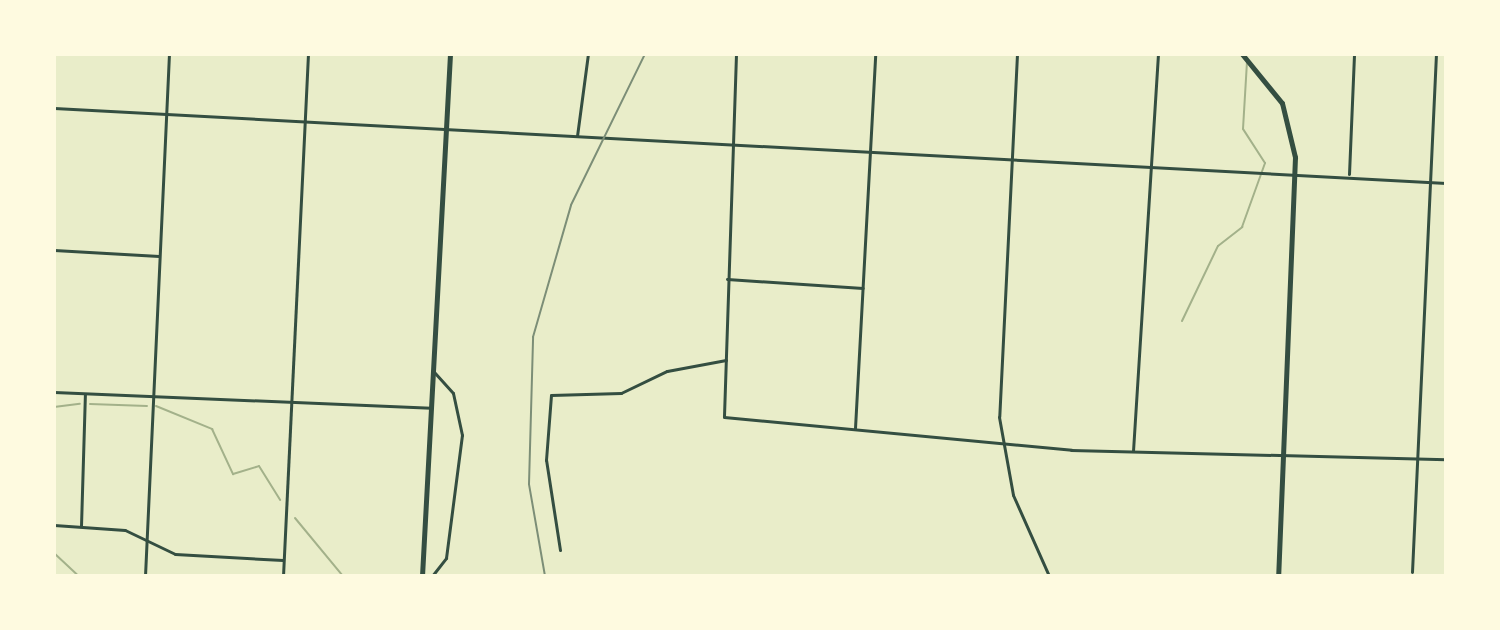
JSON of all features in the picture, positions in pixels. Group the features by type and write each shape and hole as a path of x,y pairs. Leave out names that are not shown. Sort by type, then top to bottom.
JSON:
{"main road":[{"path":"422,576 450,54"},
{"path":"1242,54 1285,110 1295,174 1278,455 1278,576"}],"street":[{"path":"145,576 169,54"},
{"path":"283,576 308,54"},
{"path":"577,136 588,54"},
{"path":"736,54 726,279 724,417 1002,444 1133,451 1446,459"},
{"path":"855,428 875,54"},
{"path":"1017,54 1002,444 1013,495 1049,576"},
{"path":"1133,451 1158,54"},
{"path":"1349,176 1354,54"},
{"path":"1412,572 1421,459 1436,54"},
{"path":"54,108 305,117 577,136 1011,156 1446,183"},
{"path":"54,250 159,256"},
{"path":"726,279 863,288"},
{"path":"560,550 546,460 551,395 621,393 667,371 726,360"},
{"path":"432,576 446,558 462,435 453,393 433,371"},
{"path":"54,392 431,408"},
{"path":"81,526 85,393"},
{"path":"54,525 125,530 175,554 283,560"}],"waterway":[{"path":"1182,321 1218,246 1242,227 1265,163 1243,129 1247,62"},
{"path":"54,407 80,404"},
{"path":"90,404 147,406"},
{"path":"156,406 212,429 233,474 259,466 280,500"},
{"path":"295,518 343,576"},
{"path":"54,553 79,576"}],"railway":[{"path":"545,576 529,484 533,337 571,205 645,54"}]}
